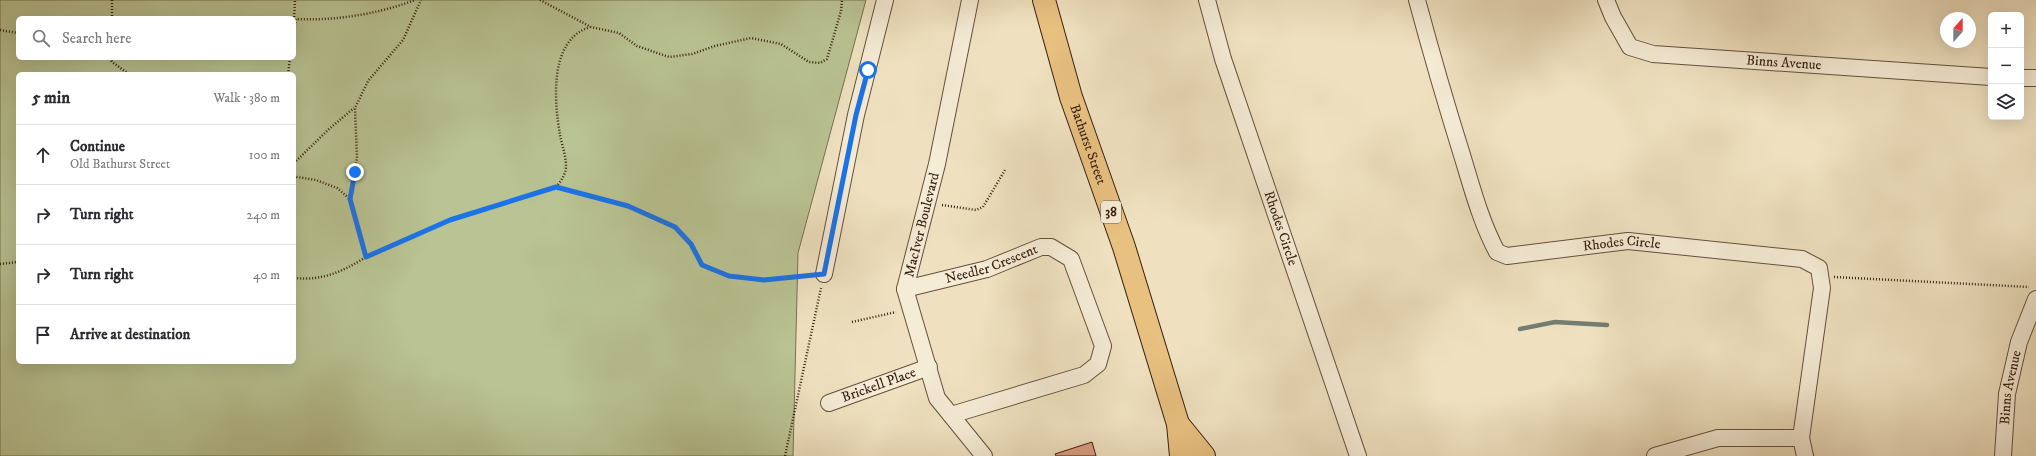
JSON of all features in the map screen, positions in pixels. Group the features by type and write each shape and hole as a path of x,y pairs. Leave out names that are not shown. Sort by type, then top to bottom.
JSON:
{"main road":[{"name":"Bathurst Street","path":"1044,0 1071,97 1124,247 1178,424 1181,456"},
{"name":"Bathurst Street","path":"1178,424 1204,456"}],"street":[{"path":"824,274 856,115 885,0"},
{"name":"MacIver Boulevard","path":"970,0 951,103 905,289 937,398 984,456"},
{"name":"Rhodes Circle","path":"1207,0 1223,59 1358,456"},
{"name":"Rhodes Circle","path":"1417,0 1432,56 1471,185 1488,235 1497,252 1506,256 1628,241 1802,259 1819,268 1820,276"},
{"name":"Binns Avenue","path":"1606,0 1613,17 1630,47 1653,54 1988,77"},
{"path":"2024,78 2036,78"},
{"name":"Needler Crescent","path":"905,289 987,269 1041,247 1051,247 1071,259 1103,346 1098,364 1084,375 951,415"},
{"path":"1805,456 1801,438 1822,288 1820,276"},
{"name":"Binns Avenue","path":"2003,456 2006,394 2033,293"},
{"name":"Brickell Place","path":"829,403 929,367"},
{"path":"1655,456 1718,438 1801,438"}],"path":[{"path":"112,0 112,16"},
{"path":"295,0 295,16"},
{"path":"296,20 315,20 347,16 400,5 415,0"},
{"path":"296,161 329,129 355,108 368,81 403,40 421,0"},
{"path":"540,0 591,27 619,34 637,46 668,57 692,54 715,46 751,38 781,44 810,62 820,63 827,59 841,11 842,0"},
{"path":"556,187 564,177 566,166 557,111 558,68 562,54 570,38 580,30 591,27"},
{"path":"0,30 16,33"},
{"path":"111,60 126,72"},
{"path":"288,72 290,60"},
{"path":"355,108 358,158 350,199 366,257"},
{"path":"927,203 976,210 983,206 1005,170"},
{"path":"296,176 316,180 337,188 350,199"},
{"path":"296,278 309,280 345,270 366,257 450,220 556,187 628,206 675,227 691,244 702,265 729,276 764,280 824,274 785,456"},
{"path":"0,264 16,262"},
{"path":"1820,276 2033,293"},
{"path":"852,322 911,309"}],"green space":[{"path":"0,0 866,0 798,253 793,456 0,456"}],"building":[{"path":"1092,442 1096,456 1056,456 1055,454"}],"waterway":[{"path":"1520,329 1555,322 1607,325"}],"route":[{"path":"355,172 350,199 366,257 450,220 556,187 596,199 628,206 675,227 691,244 702,265 729,276 764,280 824,274 856,115 868,70"}]}
